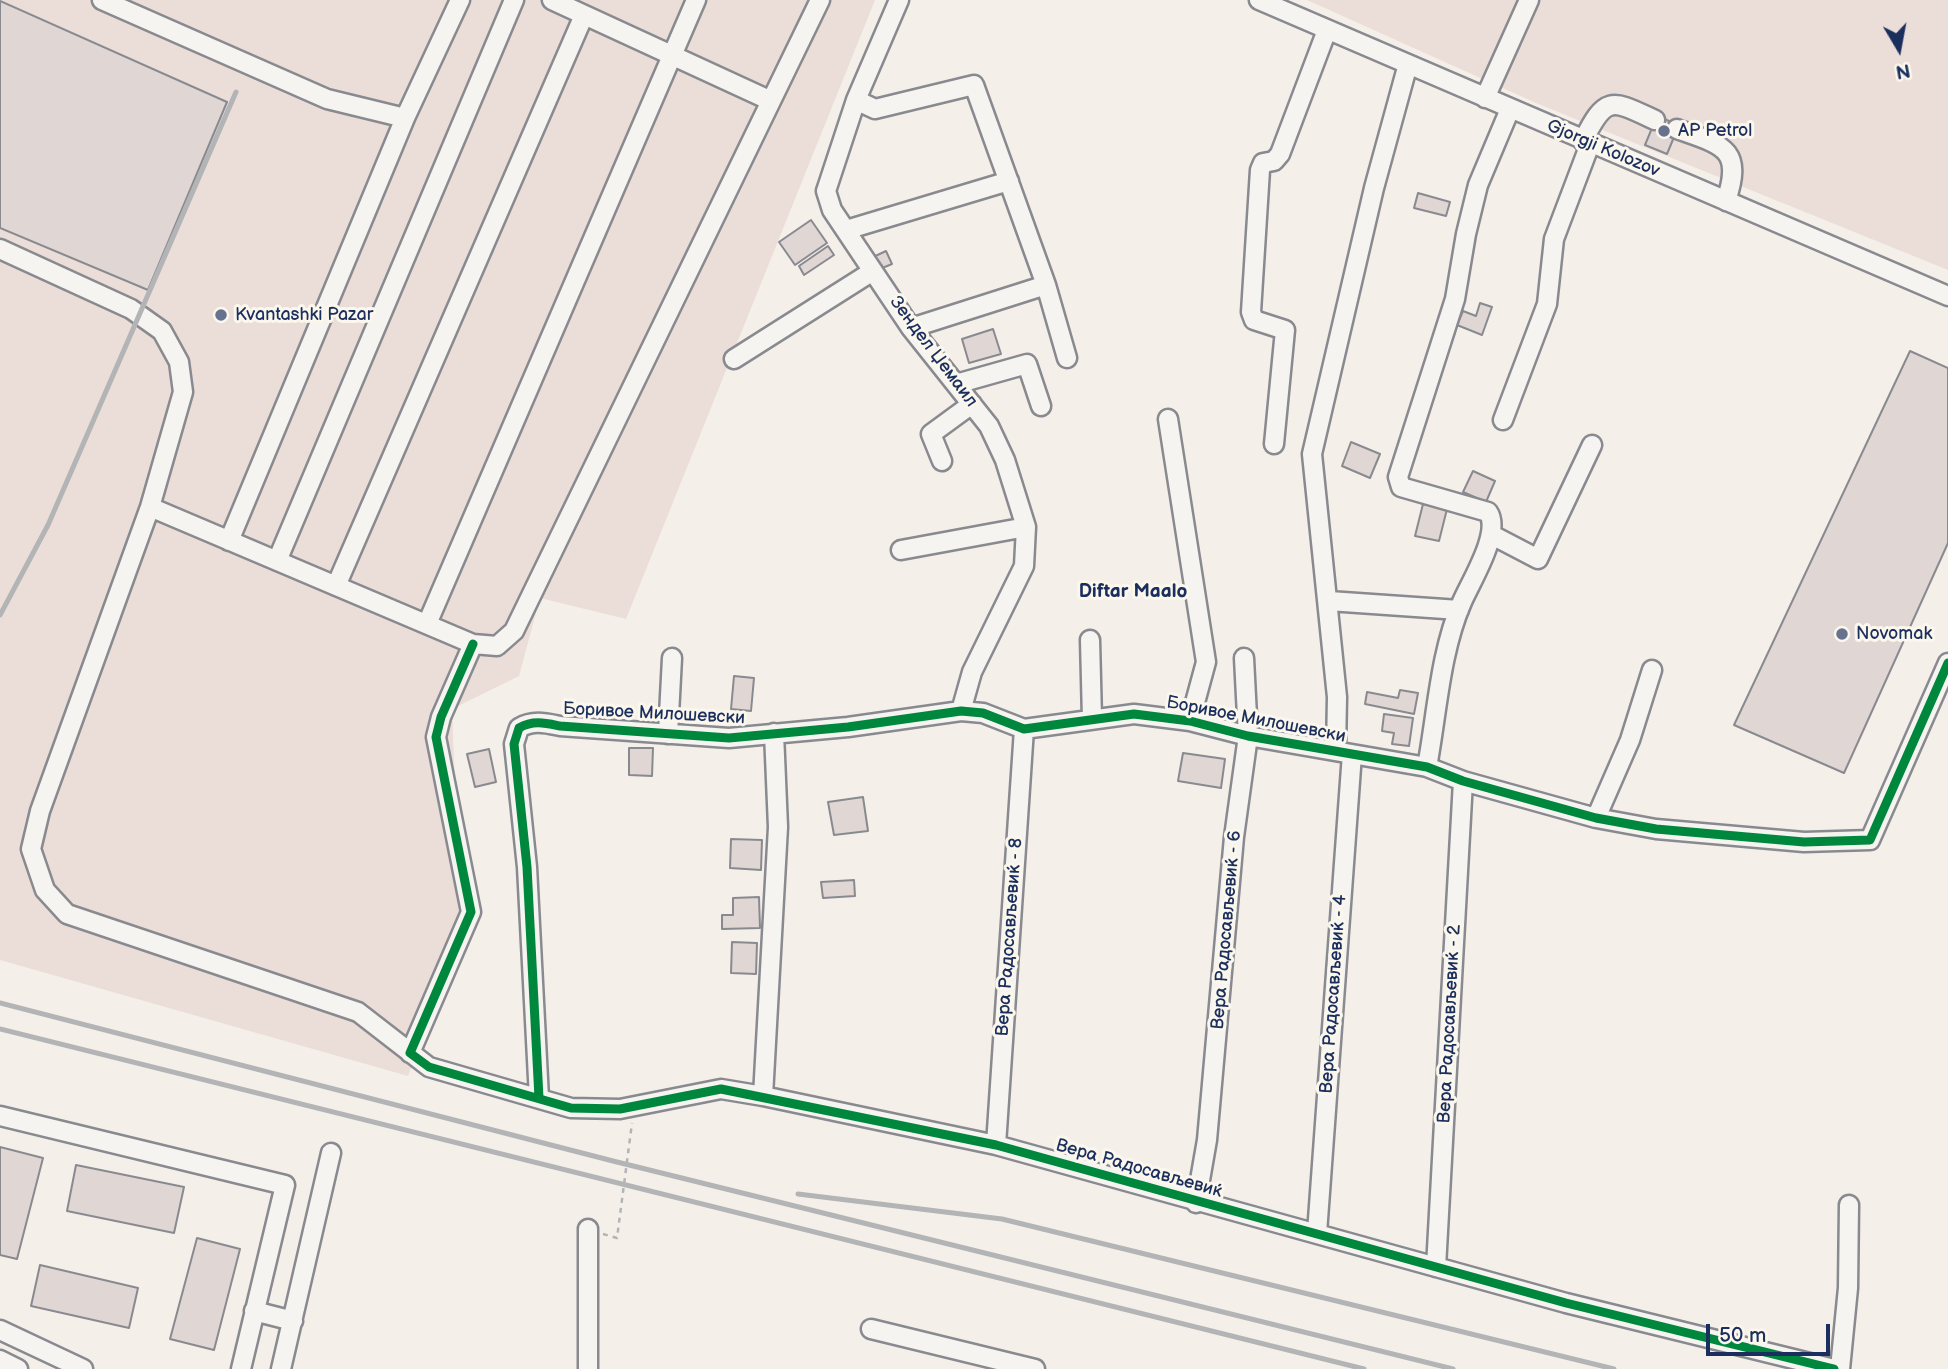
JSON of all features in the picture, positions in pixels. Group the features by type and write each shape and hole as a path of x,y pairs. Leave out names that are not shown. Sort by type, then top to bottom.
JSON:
{"street":[{"path":"102,0 327,99 405,118"},
{"path":"229,541 405,118 460,0"},
{"path":"277,561 514,0"},
{"path":"552,0 769,100"},
{"path":"427,624 696,0"},
{"path":"150,508 473,644 496,646 514,631 769,100 820,0"},
{"name":"Зендел Џемаил","path":"899,0 856,100 826,191 832,210 911,328 989,426 1005,460 1026,527 1024,566 972,672 961,711"},
{"name":"Gjorgji Kolozov","path":"1259,0 1948,296"},
{"path":"1485,98 1529,0"},
{"path":"336,586 584,15"},
{"path":"1274,444 1284,330 1254,320 1251,312 1260,170 1263,163 1274,161 1280,154 1327,30"},
{"name":"Вера Радосављевиќ - 4","path":"1317,1233 1344,753 1312,454 1374,188 1408,64"},
{"path":"856,100 875,109 974,85 1046,285 1067,358"},
{"path":"1503,420 1547,304 1554,239 1595,116 1605,107 1619,104 1655,120"},
{"path":"1427,767 1459,610 1492,535 1493,520 1489,512 1401,487 1398,477 1455,299 1478,185 1510,109"},
{"path":"1677,129 1719,144 1732,156 1734,176 1726,201"},
{"path":"846,230 1009,181"},
{"path":"0,249 131,309 162,331 173,348 183,392 150,508 40,811 31,849 45,890 67,914 358,1012 410,1053 471,912 436,737 441,717 473,644"},
{"path":"734,359 873,271"},
{"path":"911,328 1046,285"},
{"path":"956,384 1027,364 1041,406"},
{"path":"942,460 931,434 972,404"},
{"path":"1168,419 1206,662 1190,721"},
{"path":"1492,535 1538,559 1592,445"},
{"path":"901,550 1026,527"},
{"path":"1329,601 1459,610"},
{"path":"1090,640 1092,719"},
{"name":"Вера Радосављевиќ - 6","path":"1196,1203 1207,1140 1234,837 1248,736 1244,657"},
{"path":"668,734 672,659"},
{"name":"Боривое Милошевски","path":"539,1098 527,867 515,736 519,728 538,722 729,738 848,727 961,711 984,713 1024,729 1134,714 1190,721 1248,736 1427,767 1463,781 1596,818 1728,837 1804,842 1870,840 1948,663"},
{"path":"1596,818 1630,740 1652,670"},
{"name":"Вера Радосављевиќ - 8","path":"996,1145 1024,729"},
{"path":"763,1096 778,827 774,733"},
{"name":"Вера Радосављевиќ - 2","path":"1436,1267 1463,781"},
{"name":"Вера Радосављевиќ","path":"410,1053 429,1067 571,1108 620,1109 721,1089 996,1145 1196,1203 1834,1369"},
{"path":"0,1116 285,1185 241,1369"},
{"path":"281,1369 331,1153"},
{"path":"1840,1369 1848,1288 1849,1205"},
{"path":"588,1230 588,1369"},
{"path":"254,1311 293,1321"},
{"path":"872,1329 1035,1369"},
{"path":"1,1332 83,1369"},
{"path":"0,1360 18,1369"}],"path":[{"path":"588,1230 617,1238 634,1105"}],"shaded area":[{"path":"0,0 875,0 626,619 540,598 519,676 452,709 461,939 408,1076 0,960"},
{"path":"1307,0 1948,0 1948,270 1536,103"}],"building":[{"path":"0,1 227,102 148,290 0,228"},
{"path":"1657,116 1679,125 1667,154 1645,145"},
{"path":"1418,193 1450,202 1446,216 1414,208"},
{"path":"811,220 827,243 795,265 779,242"},
{"path":"828,246 834,255 804,275 799,266"},
{"path":"886,251 892,264 875,271 869,259"},
{"path":"1480,303 1492,307 1482,335 1457,325 1463,311 1476,316"},
{"path":"993,329 1001,354 969,363 962,339"},
{"name":"Novomak","path":"1910,351 1948,368 1948,543 1844,773 1734,725"},
{"path":"1351,442 1380,454 1370,478 1342,466"},
{"path":"1473,471 1495,481 1486,502 1463,492"},
{"path":"1423,504 1447,509 1439,541 1415,536"},
{"path":"734,676 754,678 751,711 731,709"},
{"path":"1400,690 1418,693 1414,714 1365,704 1367,692 1398,698"},
{"path":"1384,714 1413,718 1409,746 1392,744 1394,733 1382,731"},
{"path":"629,748 653,748 652,776 629,775"},
{"path":"489,749 496,782 475,787 467,754"},
{"path":"1183,753 1225,759 1221,788 1178,781"},
{"path":"863,797 868,831 834,835 828,802"},
{"path":"731,839 762,840 761,870 730,868"},
{"path":"854,880 855,896 823,898 821,882"},
{"path":"759,897 760,928 722,929 722,915 733,915 733,898"},
{"path":"732,942 757,943 756,974 731,973"},
{"path":"0,1147 43,1158 17,1259 0,1255"},
{"path":"76,1165 184,1187 174,1233 67,1211"},
{"path":"197,1238 240,1249 214,1350 170,1339"},
{"path":"40,1265 138,1288 129,1328 31,1306"}],"railway":[{"path":"0,615 48,525 236,92"},
{"path":"0,1003 613,1161 1453,1369"},
{"path":"0,1029 1364,1369"},
{"path":"798,1194 1002,1219 1614,1369"}],"cycle path":[{"path":"473,644 441,717 436,737 471,912 410,1053 429,1067 571,1108 620,1109 721,1089 996,1145 1566,1303 1834,1369"},
{"path":"539,1098 527,867 514,744 519,728 529,724 729,738 848,727 961,711 983,713 1024,729 1134,714 1190,721 1248,736 1427,767 1463,781 1596,818 1656,829 1804,842 1870,840 1948,663"}],"place":[{"name":"AP Petrol","path":"1664,131"},
{"name":"Kvantashki Pazar","path":"221,315"},
{"name":"Novomak","path":"1842,634"}],"district":[{"name":"Diftar Maalo","path":"1133,592"}]}
